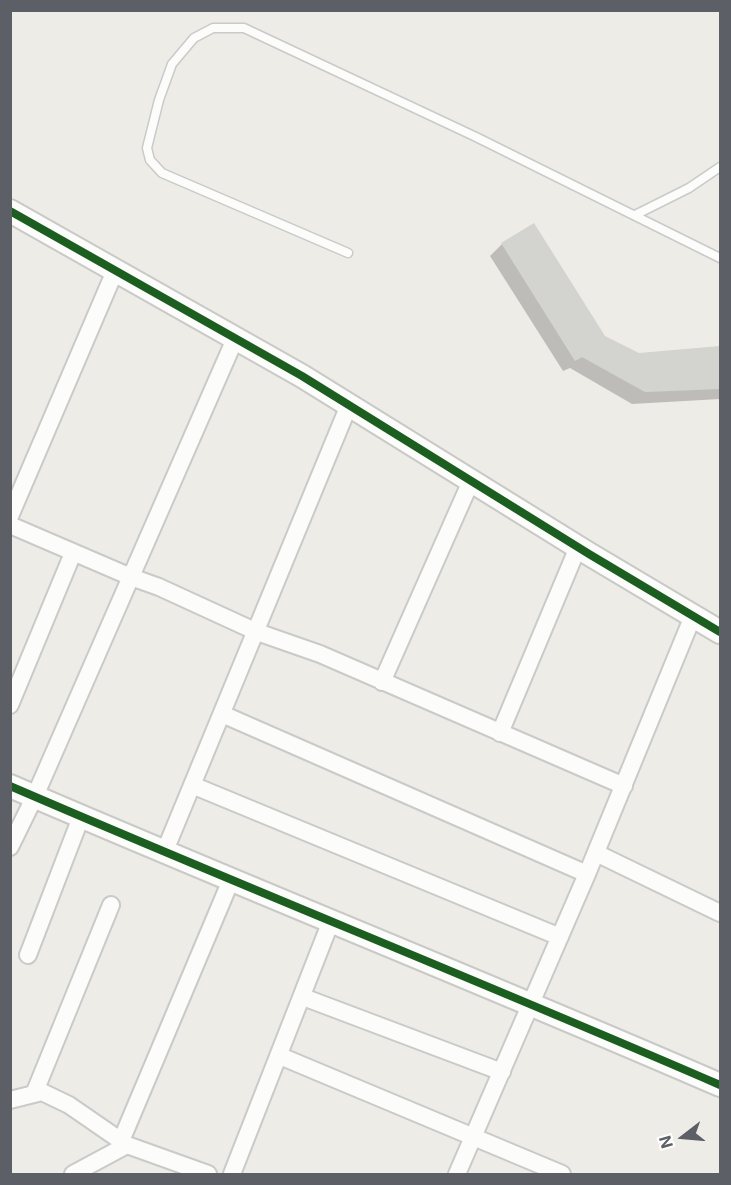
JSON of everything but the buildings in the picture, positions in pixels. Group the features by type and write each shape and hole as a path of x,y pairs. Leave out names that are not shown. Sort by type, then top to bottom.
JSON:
{"street":[{"path":"10,211 349,405 720,632"},
{"path":"10,516 115,271"},
{"path":"10,847 35,796 235,339"},
{"path":"164,852 257,632 349,405"},
{"path":"382,682 471,481"},
{"path":"10,525 131,578 159,587 257,632 320,654 624,786"},
{"path":"500,733 578,547"},
{"path":"10,705 73,552"},
{"path":"457,1174 596,853 693,616"},
{"path":"222,714 587,874"},
{"path":"192,785 560,937"},
{"path":"10,786 720,1085"},
{"path":"28,955 81,817"},
{"path":"596,853 720,913"},
{"path":"73,1174 124,1143 231,880"},
{"path":"34,1094 111,905"},
{"path":"232,1174 331,921"},
{"path":"303,997 502,1072"},
{"path":"280,1056 562,1174"},
{"path":"12,1097 42,1092 69,1105 124,1143 208,1174"}],"lane":[{"path":"348,253 162,173 150,160 147,148 159,100 172,64 194,38 213,28 244,28 476,137 720,258"},
{"path":"634,215 689,188 720,167"}],"cycle path":[{"path":"10,211 302,376 589,554 720,632"},
{"path":"10,786 720,1085"}]}
